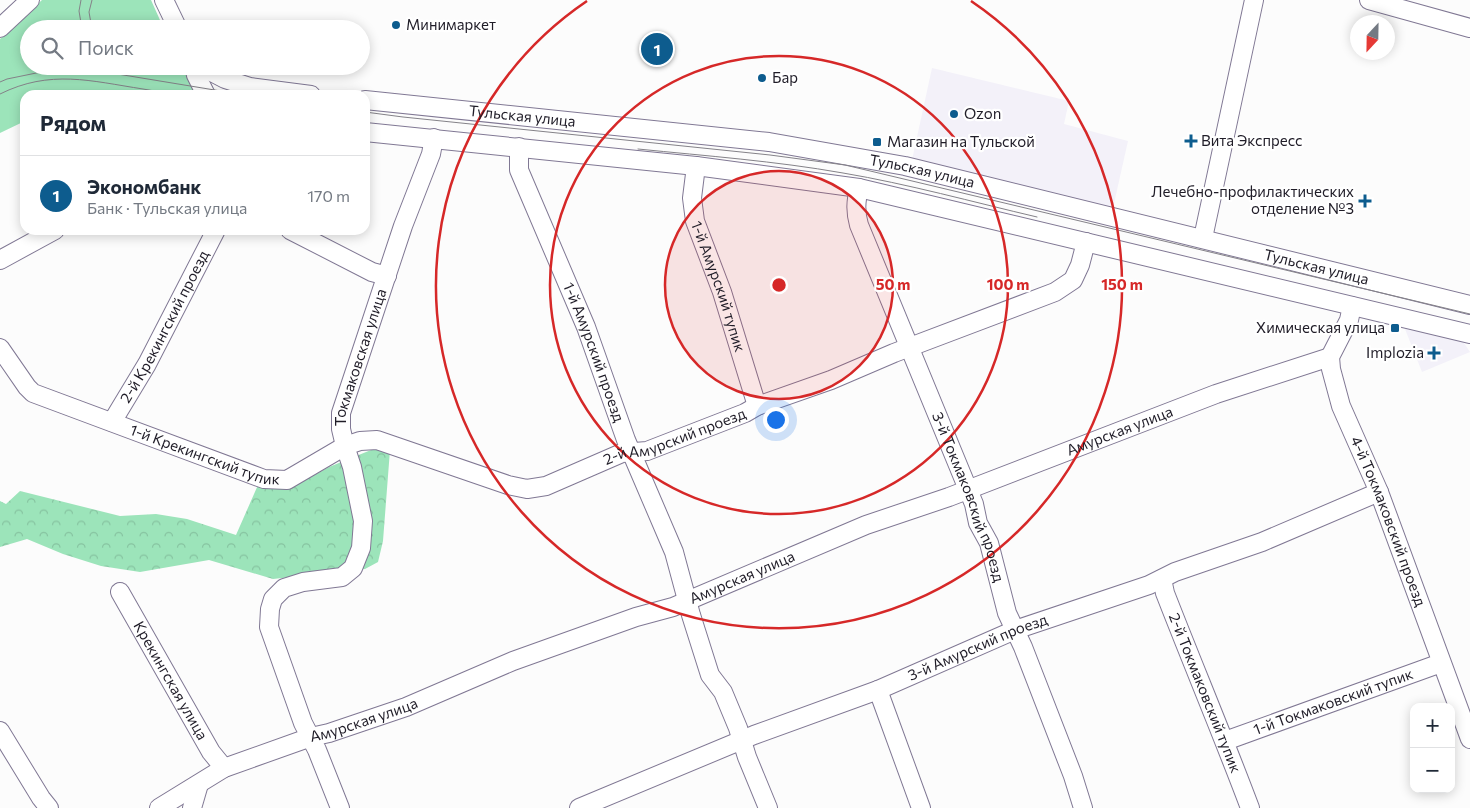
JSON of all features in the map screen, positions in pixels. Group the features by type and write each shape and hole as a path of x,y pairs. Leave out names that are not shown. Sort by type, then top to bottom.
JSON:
{"street":[{"path":"3,19 30,0"},
{"path":"164,0 174,20"},
{"path":"1202,238 1254,0"},
{"path":"1370,0 1470,28"},
{"path":"196,75 203,90"},
{"path":"217,75 250,87 273,90"},
{"name":"Тульская улица","path":"370,101 769,142 905,166 1470,305"},
{"name":"Тульская улица","path":"370,132 696,166 859,188 1470,334"},
{"name":"Токмаковская улица","path":"340,808 311,737 303,723 269,627 270,609 273,599 284,588 303,582 342,577 353,568 361,548 363,520 352,467 344,446 341,413 403,226 432,154 434,138"},
{"name":"1-й Амурский проезд","path":"519,147 520,170 586,327 632,454 674,552 710,675 723,692 768,808"},
{"name":"1-й Амурский тупик","path":"696,166 692,198 695,221 722,292 757,406"},
{"name":"3-й Токмаковский проезд","path":"859,188 856,200 856,214 859,225 974,504 978,523 989,543 1007,613 1023,648 1073,776 1083,808"},
{"path":"0,260 46,235"},
{"name":"2-й Крекингский проезд","path":"112,422 147,364 213,235"},
{"path":"300,235 372,272 387,276"},
{"name":"2-й Амурский проезд","path":"344,446 360,441 377,440 508,485 527,489 546,486 622,453 632,454 647,451 757,406 831,380 1055,292 1073,280 1080,265 1086,242"},
{"path":"1330,357 1349,320 1352,306"},
{"name":"1-й Крекингский тупик","path":"0,348 33,393 264,480 287,480 344,446"},
{"name":"Амурская улица","path":"159,808 224,768 311,737 329,733 406,707 513,661 636,617 673,607 866,524 968,489 1216,394 1330,357"},
{"name":"4-й Токмаковский проезд","path":"1330,357 1341,406 1379,492 1470,739"},
{"name":"3-й Амурский проезд","path":"578,808 741,741 878,690 1015,630 1262,542 1379,492"},
{"name":"2-й Токмаковский тупик","path":"1162,579 1165,593 1250,808"},
{"name":"Крекингская улица","path":"120,592 211,752 224,768"},
{"name":"1-й Токмаковский тупик","path":"1225,741 1441,663"},
{"path":"878,690 921,808"},
{"path":"0,731 49,808"},
{"path":"192,808 200,784"}],"shaded area":[{"path":"932,68 1069,101 1064,124 1128,141 1113,208 912,160"},
{"path":"1403,324 1457,337 1470,352 1422,372"}],"green space":[{"path":"42,0 151,0 160,20 20,20"},
{"path":"20,20 20,75 187,75 194,90 20,90 20,123 0,133 0,39"},
{"path":"376,448 390,450 383,541 378,562 365,569 273,579 209,560 140,572 101,566 63,554 27,539 0,547 0,501 6,504 20,491 120,516 156,514 187,519 236,535 258,485 289,489 329,467"}],"tram line":[{"path":"80,20 79,11 81,0"},
{"path":"90,20 89,12 92,0"},
{"path":"0,82 26,75"},
{"path":"123,75 215,90"},
{"path":"0,94 18,86 54,79 88,80 148,90"},
{"path":"370,113 770,155 845,165 1470,314"},
{"path":"638,149 766,162 867,177 1037,217"}],"place":[{"name":"Минимаркет","path":"396,25"},
{"name":"Экономбанк","path":"657,49"},
{"name":"Бар","path":"762,78"},
{"name":"Ozon","path":"954,114"},
{"name":"Вита Экспресс","path":"1191,141"},
{"name":"Магазин на Тульской","path":"877,142"},
{"name":"Лечебно-профилактических отделение №3","path":"1365,201"},
{"name":"Химическая улица","path":"1395,328"},
{"name":"Implozia","path":"1434,353"}]}
